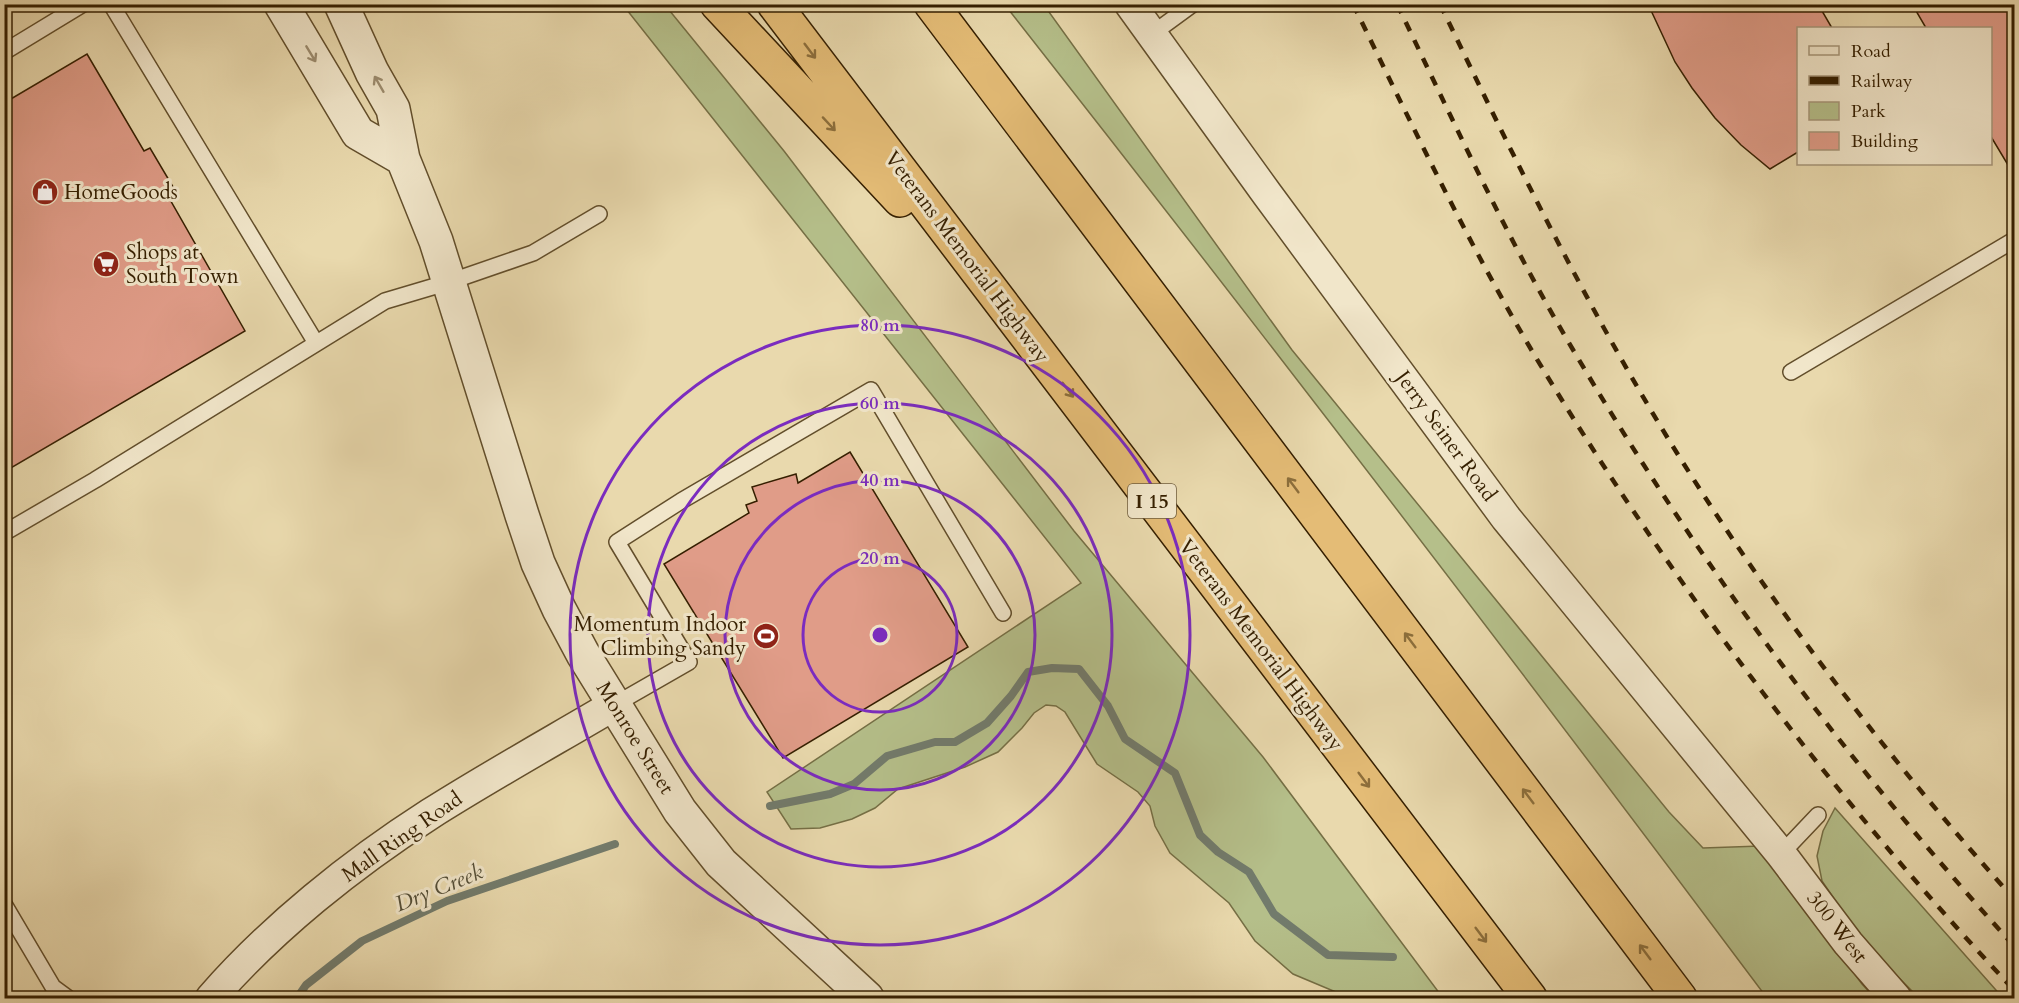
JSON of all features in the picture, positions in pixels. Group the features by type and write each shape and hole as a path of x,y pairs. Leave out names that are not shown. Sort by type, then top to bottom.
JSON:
{"highway":[{"path":"717,4 1023,330"},
{"name":"Veterans Memorial Highway","path":"774,4 1530,999"},
{"path":"933,7 1680,999"}],"street":[{"path":"281,4 358,133 403,159"},
{"path":"307,4 369,110 403,159 421,201 450,282"},
{"path":"341,4 372,72 393,109 403,159"},
{"name":"Jerry Seiner Road","path":"1130,4 1506,518 1781,854"},
{"name":"Monroe Street","path":"450,282 538,563 573,636 680,811 721,863 867,999"},
{"name":"Mall Ring Road","path":"211,999 280,929 352,869 429,814 614,705"},
{"name":"300 West","path":"1781,854 1848,943 1896,999"}],"lane":[{"path":"4,52 83,4"},
{"path":"111,4 315,343"},
{"path":"1152,34 1193,4"},
{"path":"4,533 95,480 385,301 450,282 533,253 600,214"},
{"path":"1791,372 2014,240"},
{"path":"614,705 689,662 617,542 681,501 871,390 1003,613"},
{"path":"1781,854 1818,815"},
{"path":"4,904 53,987 68,999"}],"green space":[{"path":"623,5 665,5 784,151 1074,531 1263,757 1443,998 1350,998 1293,974 1255,941 1229,903 1170,853 1155,826 1150,806 1138,792 1097,764 1065,712 1056,706 1046,705 1034,713 998,752 965,767 898,789 875,808 852,819 820,828 791,829 767,792 1081,583"},
{"path":"1005,5 1044,5 1292,350 1669,812 1703,848 1761,846 1862,984 1875,998 1767,998 1389,499"},
{"path":"1835,808 2003,998 1919,998 1864,943 1822,881 1817,856 1823,831"}],"building":[{"path":"1648,4 1818,4 1831,27 1797,27 1797,153 1770,169 1741,145 1715,118 1675,62"},
{"path":"1912,4 2014,4 2014,175 1992,138 1992,27 1925,27"},
{"name":"Shops at South Town","path":"87,54 144,151 150,148 176,192 168,196 245,331 4,472 4,103"},
{"path":"850,452 968,647 783,758 664,564 749,513 746,505 757,501 752,487 796,474 798,483"}],"waterway":[{"name":"Dry Creek","path":"770,806 830,794 854,784 887,756 935,742 955,742 987,723 1028,672 1052,668 1079,669 1108,706 1125,739 1175,773 1200,835 1218,852 1249,872 1274,914 1328,955 1393,957"},
{"name":"Dry Creek","path":"297,998 306,985 362,941 447,901 615,844"}],"railway":[{"path":"1353,4 1486,270 1587,441 1642,524 1699,606 1819,764 1882,841 2014,990"},
{"path":"1397,4 1475,166 1536,285 1608,408 1660,490 1713,569 1827,724 1949,873 2014,946"},
{"path":"1440,4 1573,271 1631,376 1700,490 1783,612 1872,730 1965,844 2014,899"}],"place":[{"name":"HomeGoods","path":"45,192"},
{"name":"Shops at South Town","path":"106,264"},
{"name":"Momentum Indoor Climbing Sandy","path":"766,636"}]}
